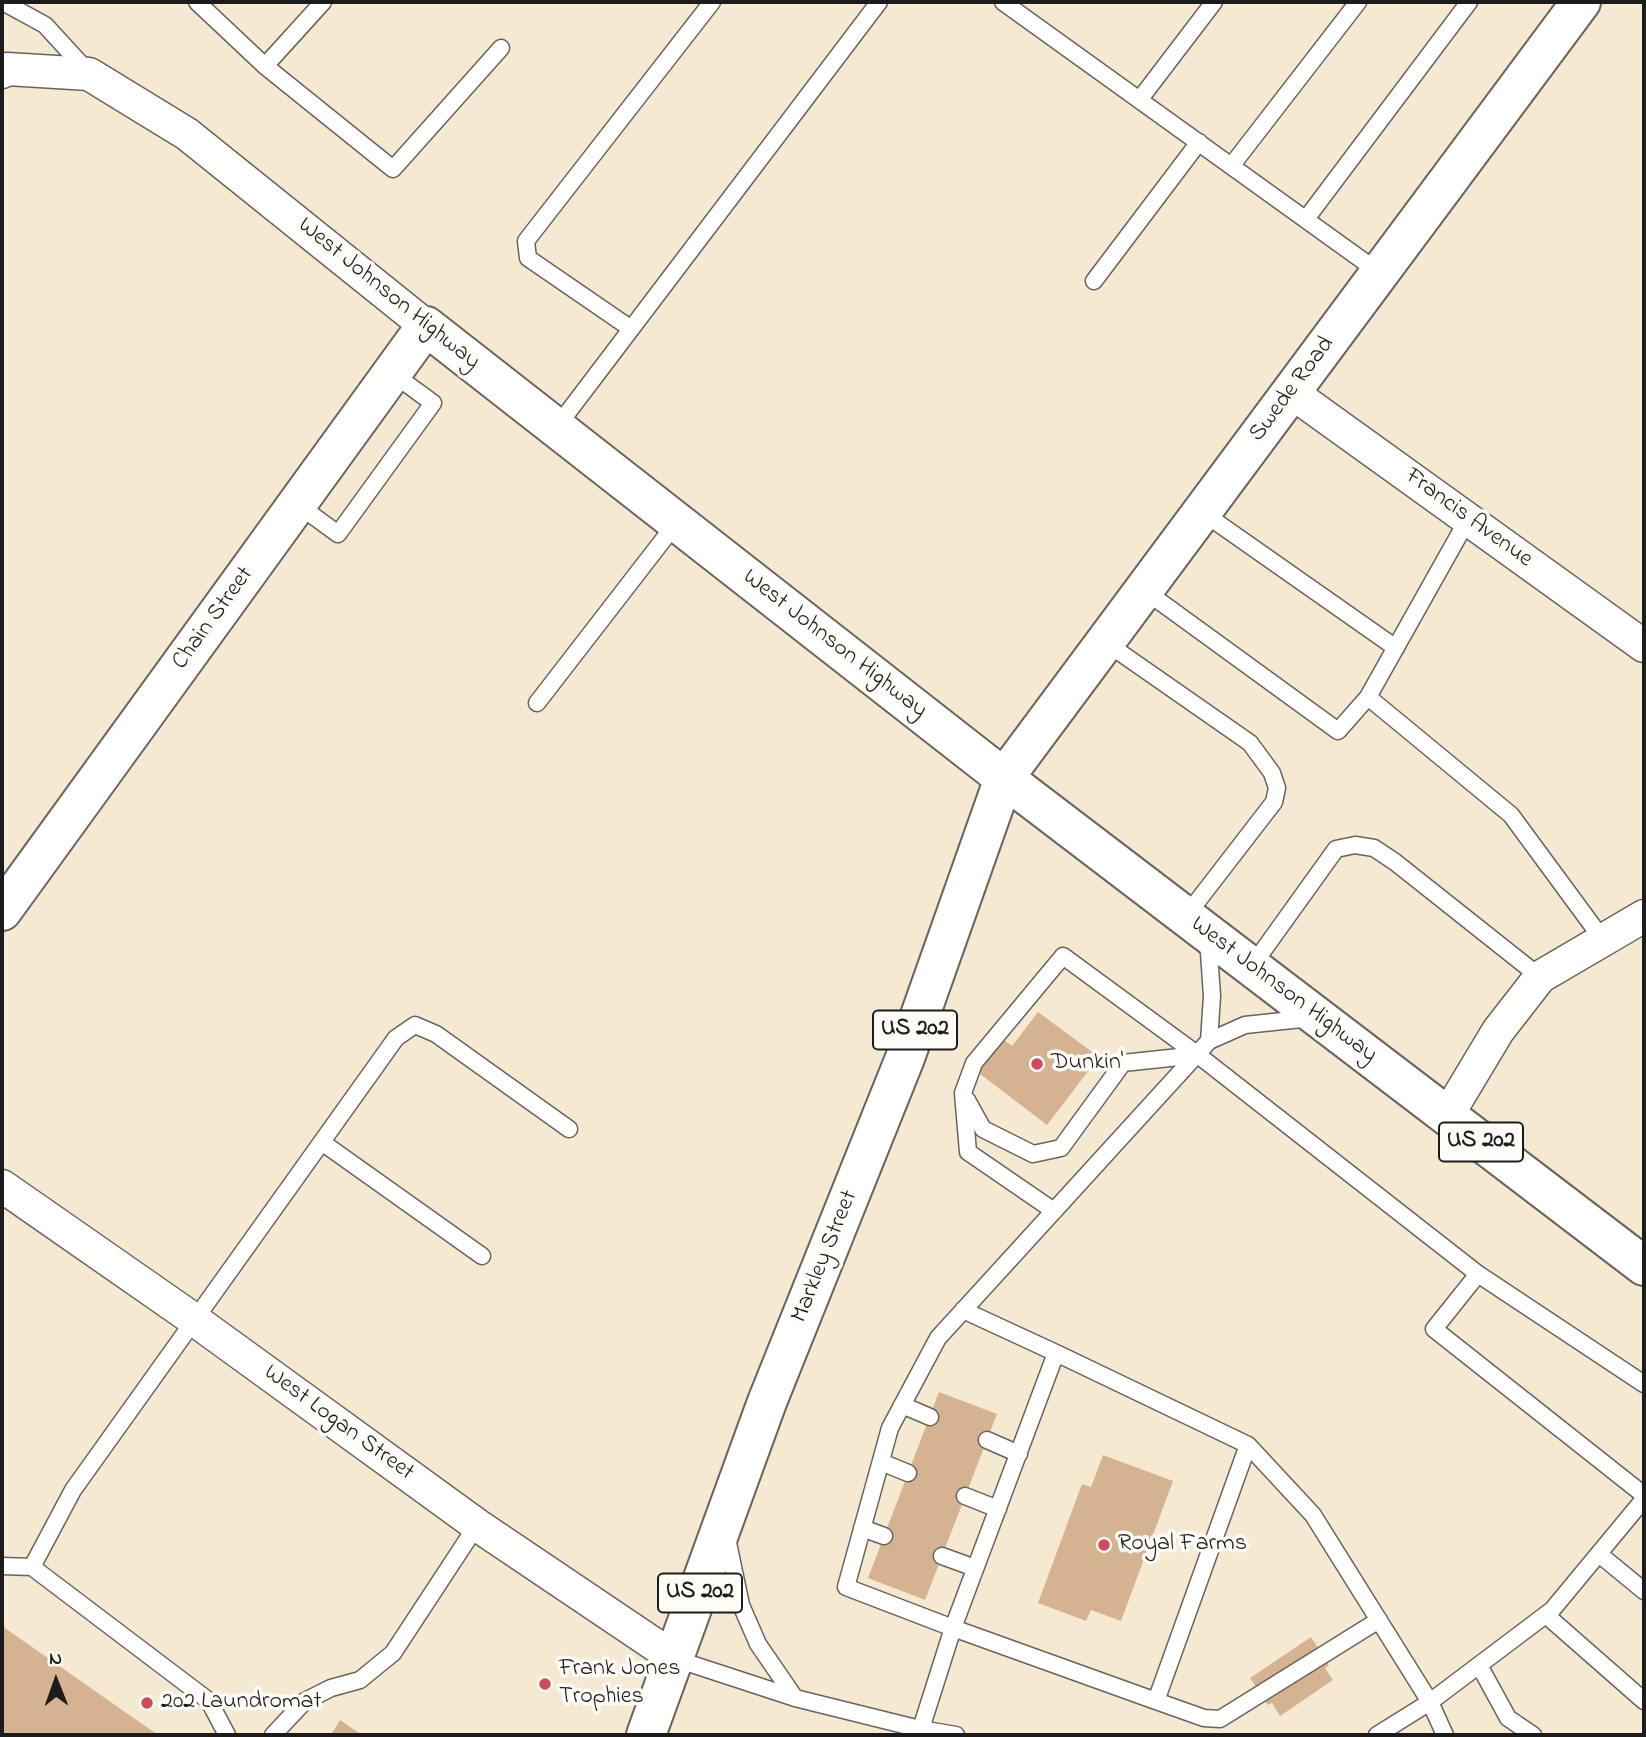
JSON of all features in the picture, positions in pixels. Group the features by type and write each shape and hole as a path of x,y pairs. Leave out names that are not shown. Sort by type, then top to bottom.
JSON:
{"main road":[{"name":"Swede Road","path":"1004,778 1581,2"},
{"name":"Chain Street","path":"2,911 426,326"},
{"name":"West Johnson Highway","path":"426,326 1004,778 1644,1266"},
{"name":"Markley Street","path":"646,1735 724,1527 767,1402 905,1058 1004,778"}],"street":[{"name":"West Johnson Highway","path":"4,70 89,74 187,134 426,326"},
{"name":"Francis Avenue","path":"1291,392 1644,646"},
{"path":"1447,1116 1498,1031 1540,977 1644,916"},
{"name":"West Logan Street","path":"2,1186 196,1321 477,1525 676,1659"}],"lane":[{"path":"3,2 45,25 89,74"},
{"path":"197,2 265,66 393,169 500,48"},
{"path":"265,66 323,2"},
{"path":"630,328 528,258 526,241 712,2"},
{"path":"556,428 879,2"},
{"path":"1003,2 1380,273"},
{"path":"1140,99 1214,2"},
{"path":"1232,166 1358,2"},
{"path":"1306,219 1469,2"},
{"path":"1094,281 1199,142"},
{"path":"297,504 338,534 433,403 392,373"},
{"path":"1202,512 1396,648"},
{"path":"1144,590 1338,731 1368,696 1468,519"},
{"path":"537,703 677,522"},
{"path":"1105,642 1250,743 1272,773 1277,788 1273,802 1197,925 1212,996 1209,1041"},
{"path":"1368,696 1511,814 1603,940"},
{"path":"1251,966 1336,849 1355,845 1374,848 1395,862 1540,977"},
{"path":"1054,1211 968,1152 963,1093 974,1063 1063,956 1198,1055 1478,1274 1644,1384"},
{"path":"1319,1017 1245,1025 1209,1041 938,1338 890,1428 846,1587 1204,1718 1220,1719 1379,1620"},
{"path":"32,1567 73,1490 396,1038 415,1025 436,1034 569,1129"},
{"path":"963,1093 983,1129 1033,1154 1060,1148 1123,1063 1198,1055"},
{"path":"323,1143 482,1256"},
{"path":"1377,1735 1430,1702 1546,1615 1644,1497 1434,1329 1478,1274"},
{"path":"963,1310 1248,1445 1313,1515 1430,1702 1445,1735"},
{"path":"919,1732 953,1628 1056,1353"},
{"path":"902,1405 930,1417"},
{"path":"987,1440 1018,1454"},
{"path":"1156,1701 1248,1445"},
{"path":"881,1462 908,1473"},
{"path":"965,1496 998,1509"},
{"path":"273,1735 305,1701 331,1688 360,1680 393,1653 477,1525"},
{"path":"724,1527 741,1605 758,1644 795,1698"},
{"path":"862,1528 884,1536"},
{"path":"1599,1554 1644,1591"},
{"path":"942,1556 975,1568"},
{"path":"2,1566 32,1567 209,1701 227,1735"},
{"path":"1546,1615 1644,1701"},
{"path":"676,1659 795,1698 919,1732 956,1735"},
{"path":"1479,1665 1508,1718 1533,1735"}],"building":[{"name":"Dunkin'","path":"1038,1012 1099,1057 1047,1125 975,1070 1000,1037 1012,1046"},
{"path":"939,1392 997,1414 925,1600 868,1578"},
{"name":"Royal Farms","path":"1103,1455 1173,1481 1121,1621 1091,1610 1086,1621 1038,1603 1082,1484 1091,1487"},
{"path":"2,1626 158,1735 2,1735"},
{"path":"1311,1637 1329,1665 1325,1668 1333,1680 1280,1716 1272,1703 1268,1705 1250,1678"},
{"path":"340,1720 362,1735 331,1735"}],"place":[{"name":"Dunkin'","path":"1037,1064"},
{"name":"Royal Farms","path":"1104,1545"},
{"name":"Frank Jones Trophies","path":"545,1684"},
{"name":"202 Laundromat","path":"147,1703"}]}
